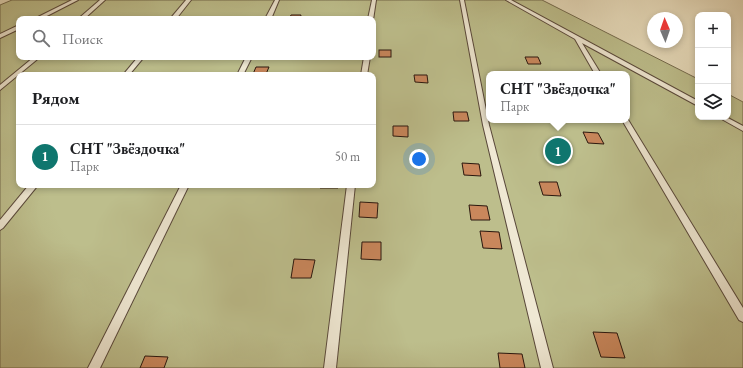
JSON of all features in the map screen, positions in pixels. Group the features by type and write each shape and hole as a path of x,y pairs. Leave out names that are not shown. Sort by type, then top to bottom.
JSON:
{"lane":[{"path":"43,16 76,0"},
{"path":"84,16 103,0"},
{"path":"176,16 189,0"},
{"path":"269,16 277,0"},
{"path":"371,16 374,0"},
{"path":"462,0 486,125 547,368"},
{"path":"508,0 695,102"},
{"path":"0,36 16,28"},
{"path":"576,37 596,71"},
{"path":"19,72 33,60"},
{"path":"128,72 138,60"},
{"path":"242,72 248,60"},
{"path":"364,72 366,60"},
{"path":"0,88 16,75"},
{"path":"726,120 743,129"},
{"path":"627,123 743,317"},
{"path":"0,226 32,188"},
{"path":"94,368 184,188"},
{"path":"330,368 351,188"}],"green space":[{"path":"12,0 542,0 695,77 695,120 731,120 731,96 743,102 743,368 0,368 0,5"}],"building":[{"path":"291,15 301,15 301,16"},
{"path":"379,50 391,50 391,57 379,57"},
{"path":"525,57 538,57 541,64 528,64"},
{"path":"256,67 269,67 267,72 254,72"},
{"path":"414,75 427,75 428,83 415,82"},
{"path":"453,112 467,112 469,121 454,121"},
{"path":"393,126 408,126 408,137 393,136"},
{"path":"583,132 598,133 604,144 588,143"},
{"path":"462,163 479,164 481,176 464,175"},
{"path":"539,182 557,182 561,196 543,195"},
{"path":"360,202 378,203 377,218 359,217"},
{"path":"469,205 487,206 490,220 471,220"},
{"path":"480,231 499,232 502,249 483,248"},
{"path":"362,242 381,242 381,260 361,259"},
{"path":"294,259 315,260 311,278 291,278"},
{"path":"593,332 617,333 625,358 601,357"},
{"path":"498,353 522,354 525,368 500,368"},
{"path":"145,356 168,357 164,368 140,368"}],"place":[{"name":"СНТ \"Звёздочка\"","path":"558,151"}]}
